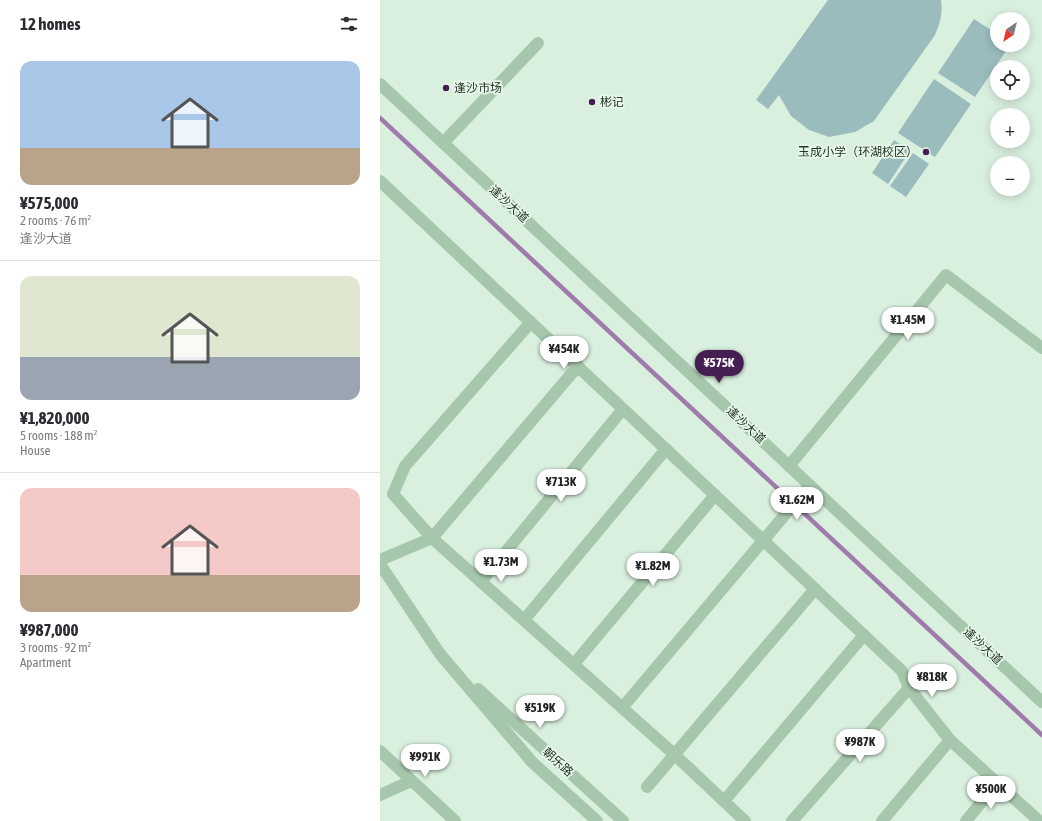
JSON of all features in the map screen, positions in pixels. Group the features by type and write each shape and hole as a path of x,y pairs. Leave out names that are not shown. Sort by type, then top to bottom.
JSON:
{"street":[{"path":"443,143 538,43"},
{"name":"逢沙大道","path":"380,84 1042,702"},
{"path":"380,180 902,671 909,688 950,740 1039,821"},
{"path":"789,466 946,275 1042,348"},
{"path":"531,322 405,466 392,494 432,538 675,755 746,821"},
{"path":"380,560 432,538 578,366"},
{"path":"481,582 623,409"},
{"path":"524,620 666,449"},
{"path":"622,708 810,485"},
{"path":"574,664 714,495"},
{"name":"朝乐路","path":"380,564 440,654 532,762 597,821"},
{"path":"647,787 815,589"},
{"path":"724,801 864,635"},
{"name":"朝乐路","path":"440,654 623,821"},
{"path":"792,821 909,688"},
{"path":"882,821 950,740"},
{"path":"380,751 455,821"},
{"path":"380,796 411,781"},
{"path":"966,821 997,783"}],"shaded area":[{"path":"828,0 941,0 942,9 940,22 935,35 874,121 855,132 829,137 809,130 791,116 779,95 768,109 756,100"},
{"path":"974,19 990,29 990,52 1005,52 1000,60 990,60 990,75 975,97 938,73"},
{"path":"934,79 971,104 935,157 898,133"},
{"path":"894,140 910,151 888,184 872,173"},
{"path":"913,153 929,164 906,197 890,186"}],"waterway":[{"path":"380,118 1042,735"}],"place":[{"name":"逢沙市场","path":"446,88"},
{"name":"彬记","path":"592,102"},
{"name":"玉成小学（环湖校区）","path":"926,152"}]}
